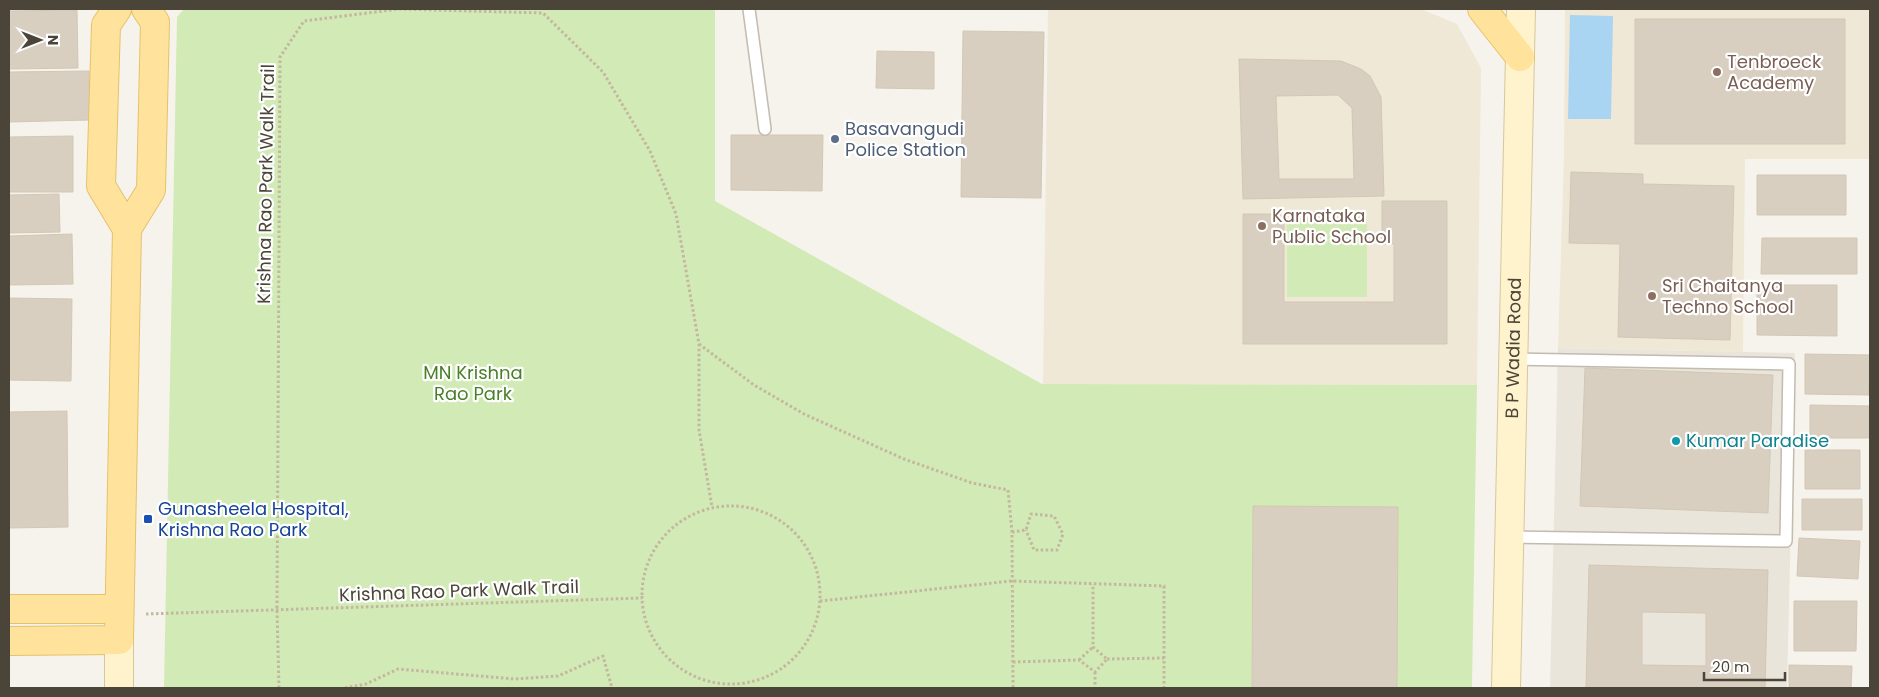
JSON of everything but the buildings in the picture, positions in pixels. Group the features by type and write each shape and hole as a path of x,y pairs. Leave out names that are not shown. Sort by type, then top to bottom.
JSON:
{"main road":[{"path":"117,9 106,25 101,186 127,229"},
{"path":"120,621 127,229 151,190 155,22 146,9"},
{"path":"1482,9 1520,57"},
{"path":"9,609 120,621"},
{"path":"9,641 120,621"}],"street":[{"name":"B P Wadia Road","path":"1506,688 1521,9"},
{"path":"119,688 120,621"}],"lane":[{"path":"750,9 765,129"},
{"path":"1510,537 1786,541 1789,364 1513,359"}],"path":[{"name":"Krishna Rao Park Walk Trail","path":"279,688 277,610 280,57 304,21 399,9 544,13 603,72 650,151 676,214 699,344 699,430 712,507"},
{"path":"699,344 754,385 804,414 904,459 972,482 1008,490 1012,532 1013,688"},
{"path":"739,506 766,512 789,526 807,547 818,573 820,600 814,630 797,656 774,674 745,686 715,684 687,673 664,654 648,628 642,598 646,568 661,540 683,519 712,507 739,506"},
{"path":"1031,514 1054,516 1063,534 1058,550 1034,550 1026,530 1031,514"},
{"path":"1012,532 1026,530"},
{"path":"820,600 1012,581 1164,586 1164,688"},
{"path":"1079,660 1093,647 1093,584"},
{"name":"Krishna Rao Park Walk Trail","path":"120,621 277,610 642,598"},
{"path":"1093,647 1107,659 1164,658"},
{"path":"345,688 366,684 398,669 514,679 558,676 603,656 612,688"},
{"path":"1095,688 1095,672 1107,659"},
{"path":"1013,662 1079,660 1095,672"}],"shaded area":[{"name":"Karnataka Public School","path":"1048,9 1421,9 1457,24 1481,68 1477,385 1043,384"},
{"path":"1565,9 1870,9 1870,159 1745,159 1743,352 1558,348 1564,156"},
{"path":"1558,348 1795,353 1787,688 1550,688"}],"green space":[{"name":"MN Krishna Rao Park","path":"184,9 715,10 715,201 1042,384 1477,385 1472,688 164,688 177,17"},
{"path":"1367,217 1367,297 1287,297 1287,218"}],"water":[{"path":"1570,15 1613,16 1611,119 1568,119"}],"place":[{"name":"Tenbroeck Academy","path":"1717,72"},
{"name":"Basavangudi Police Station","path":"835,139"},
{"name":"Karnataka Public School","path":"1262,226"},
{"name":"Sri Chaitanya Techno School","path":"1652,296"},
{"name":"Kumar Paradise","path":"1676,441"},
{"name":"Gunasheela Hospital, Krishna Rao Park","path":"148,519"}]}
